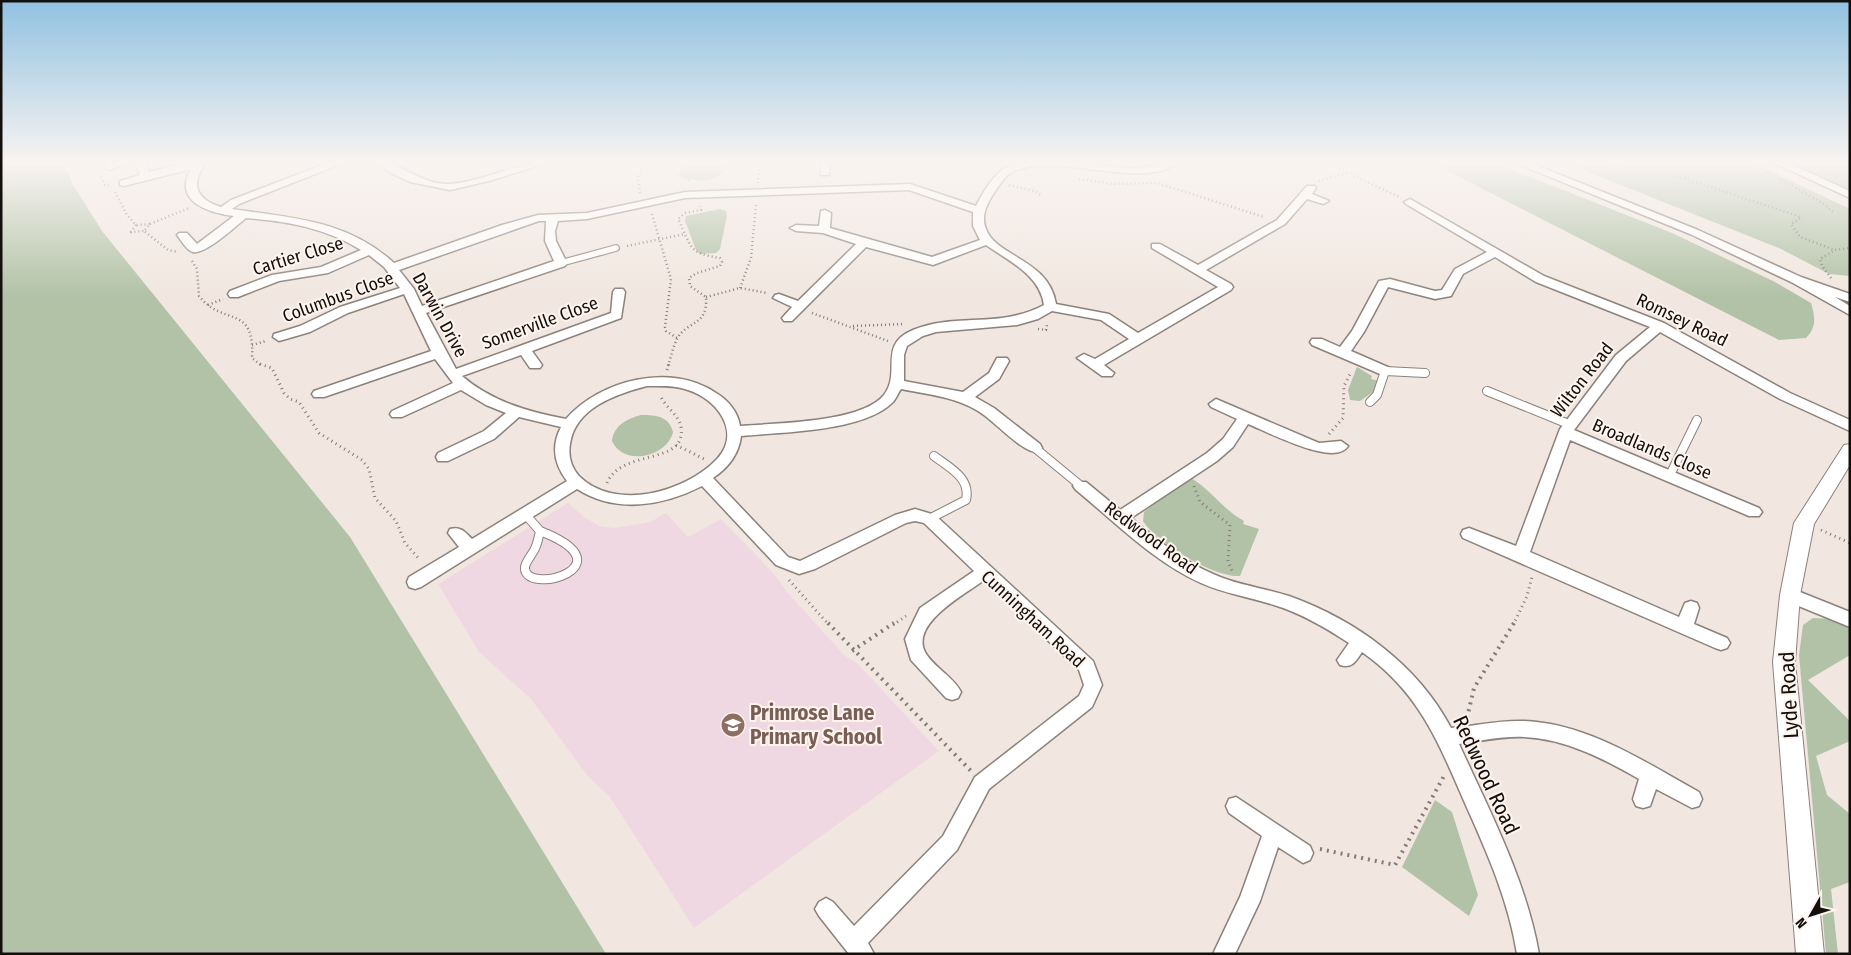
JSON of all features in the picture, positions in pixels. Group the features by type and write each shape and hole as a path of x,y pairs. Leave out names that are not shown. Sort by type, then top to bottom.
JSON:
{"street":[{"name":"Darwin Drive","path":"210,207 222,211 310,224 340,234 372,250 392,268 408,289 438,353 458,379 481,397 516,412 569,424"},
{"path":"222,211 228,207"},
{"path":"392,268 506,227 538,218 588,216 626,207"},
{"path":"968,207 978,210"},
{"path":"980,207 978,210 980,232 987,240 1040,281 1050,296 1050,307"},
{"path":"1198,270 1281,222 1295,207"},
{"name":"Romsey Road","path":"1426,207 1434,209 1496,253 1540,279 1659,326 1786,396 1850,426"},
{"path":"1630,207 1694,232 1797,280 1850,311"},
{"path":"183,235 195,249 204,245 244,214"},
{"path":"824,230 825,214"},
{"path":"418,311 561,263 549,238 548,230 553,218"},
{"path":"796,228 824,230 912,258 933,261 987,240"},
{"path":"788,318 864,243"},
{"path":"1107,374 1090,361 1138,339 1227,286 1156,246"},
{"name":"Cartier Close","path":"234,294 276,278 324,270 372,250"},
{"path":"1343,353 1358,332 1383,284 1390,283 1435,295 1447,294 1449,283 1457,273 1478,260 1496,253"},
{"path":"1797,280 1850,298"},
{"name":"Columbus Close","path":"279,337 305,328 344,310 408,289"},
{"name":"Somerville Close","path":"397,414 458,379 524,349 617,315 619,292"},
{"path":"779,298 801,306"},
{"path":"736,431 808,426 859,416 877,407 891,395 896,384 896,355 900,346 910,337 936,328 1013,324 1034,317 1050,307 1105,317 1138,339"},
{"name":"Wilton Road","path":"1521,554 1568,428 1621,358 1659,326"},
{"path":"1317,342 1385,371"},
{"path":"524,349 535,365"},
{"path":"319,394 438,353"},
{"path":"965,397 994,376 1002,360"},
{"path":"664,382 694,387 714,397 728,412 736,431 734,445 720,465 705,479 684,489 661,496 619,498 601,494 577,482 568,472 562,457 562,439 569,424 585,409 605,396 640,384 664,382"},
{"path":"896,384 965,397 989,411 1035,448"},
{"path":"1216,404 1318,448 1341,446"},
{"path":"443,457 489,435 516,412"},
{"path":"1121,517 1228,443 1245,417"},
{"name":"Broadlands Close","path":"1568,428 1669,477 1726,494 1754,512"},
{"name":"Lyde Road","path":"1810,954 1784,662 1790,595 1804,523 1850,450"},
{"path":"705,479 782,561 799,568 809,565 901,520 915,516 929,520"},
{"path":"415,582 577,482"},
{"name":"Redwood Road","path":"1082,486 1196,573 1225,586 1285,602 1324,620 1391,662 1454,736 1454,758 1513,887 1525,932 1528,954"},
{"name":"Cunningham Road","path":"858,948 950,843 982,783 1086,701 1093,685 1087,666 929,520"},
{"path":"456,533 470,548"},
{"path":"1469,534 1521,554 1721,643"},
{"path":"952,692 917,655 914,638 926,613 984,572"},
{"path":"1790,595 1850,620"},
{"path":"1685,626 1691,608"},
{"path":"1346,660 1360,642"},
{"path":"1454,736 1524,729 1564,734 1600,748 1692,800"},
{"path":"1643,799 1650,776"},
{"path":"1236,806 1303,853"},
{"path":"1224,954 1249,901 1273,832"},
{"path":"826,909 858,948"}],"lane":[{"path":"561,263 616,248"},
{"path":"1370,402 1377,395 1385,371 1399,370 1425,373"},
{"path":"1486,391 1568,428"},
{"path":"1669,477 1697,420"},
{"path":"1035,448 1082,486"},
{"path":"929,520 966,500 969,492 968,484 934,456"},
{"path":"525,514 540,531 572,546 578,557 578,561 572,570 548,581 533,580 526,572 524,566 536,547 540,531"}],"path":[{"path":"123,207 136,225"},
{"path":"136,225 150,224 192,207"},
{"path":"647,207 653,216 653,222 670,268 671,279 665,327 666,331 677,338"},
{"path":"700,207 701,210 685,213 678,219 694,251 700,255 720,258 722,262 720,266 689,278 690,286 706,297 740,288 774,294 779,298"},
{"path":"740,288 751,258 756,207"},
{"path":"1232,207 1281,222"},
{"path":"1769,207 1801,218 1791,224 1800,238 1835,250"},
{"path":"1827,207 1833,212"},
{"path":"144,231 150,224"},
{"path":"136,225 131,232 144,231 168,250 182,253"},
{"path":"616,248 685,234"},
{"path":"1831,283 1832,280 1822,266 1820,259 1835,250 1850,248"},
{"path":"188,258 195,263 198,272 195,287 198,297 207,306 241,320 248,325 252,332 252,358 262,366 272,368 284,393 290,399 299,402 319,433 362,460 368,469 375,498 396,521 412,552 431,572"},
{"path":"601,494 612,472 627,463 667,452 676,445 682,435 681,425 674,414 662,404 660,395 677,338 703,316 707,308 706,297"},
{"path":"801,306 808,311 900,346"},
{"path":"850,326 922,323 936,328"},
{"path":"1318,448 1343,418 1344,386 1358,360"},
{"path":"676,445 720,465"},
{"path":"1195,467 1193,482 1200,502 1230,525 1232,535 1226,560 1234,573"},
{"path":"1804,523 1850,543"},
{"path":"782,561 789,581 852,651 860,656 982,783"},
{"path":"1454,736 1474,688 1507,637 1527,596 1536,561"},
{"path":"852,651 916,609 926,613"},
{"path":"1303,853 1308,846 1395,865 1454,758"}],"shaded area":[{"name":"Primrose Lane Primary School","path":"568,503 585,518 600,526 614,528 650,522 666,513 688,537 721,519 775,575 788,593 845,656 856,662 939,751 694,928 610,797 587,775 531,699 479,652 438,584"}],"green space":[{"path":"1,207 87,207 102,231 350,537 606,954 1,954"},
{"path":"1517,207 1605,207 1672,233 1775,282 1811,303 1814,317 1812,330 1806,338 1779,340"},
{"path":"1675,207 1845,207 1850,209 1850,276 1829,274 1781,249"},
{"path":"720,209 726,211 727,216 720,249 716,253 700,254 696,250 685,221 686,216"},
{"path":"1357,367 1372,376 1371,379 1379,381 1376,390 1360,401 1350,400 1348,390"},
{"path":"641,415 657,416 665,420 673,432 663,448 654,453 645,456 626,454 618,449 612,441 613,435 622,423"},
{"path":"1189,477 1204,487 1229,511 1244,521 1243,524 1259,529 1240,576 1216,571 1187,558 1160,539 1143,521 1144,512"},
{"path":"1813,618 1832,619 1850,626 1850,655 1808,680 1850,721 1850,741 1816,756 1827,795 1850,814 1850,882 1831,889 1838,954 1826,954 1799,655 1803,625"},
{"path":"1435,800 1452,812 1478,895 1469,916 1402,867"}],"place":[{"name":"Primrose Lane Primary School","path":"733,725"}]}
